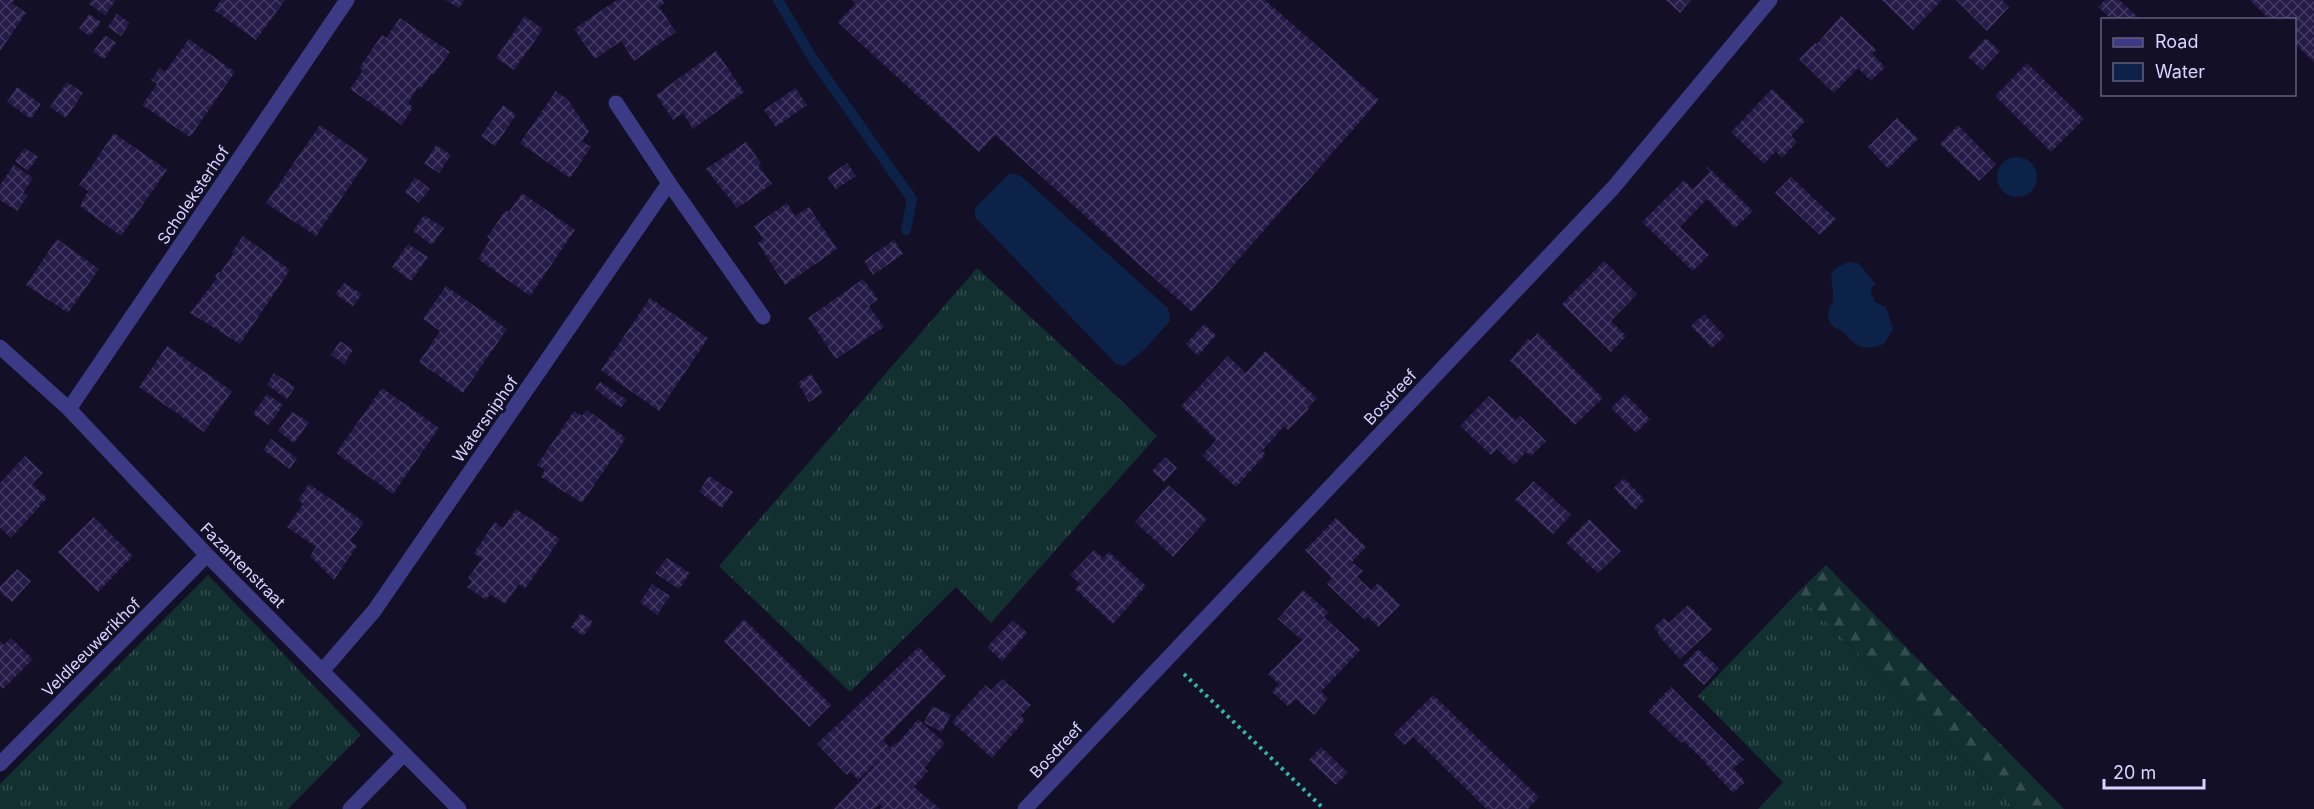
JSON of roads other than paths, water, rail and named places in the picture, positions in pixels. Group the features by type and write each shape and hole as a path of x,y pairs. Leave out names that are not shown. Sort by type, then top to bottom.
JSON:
{"street":[{"name":"Scholeksterhof","path":"69,410 347,0"},
{"name":"Bosdreef","path":"1026,809 1613,188 1770,0"},
{"path":"616,103 764,318"},
{"name":"Watersniphof","path":"323,670 374,611 669,183"},
{"name":"Fazantenstraat","path":"0,347 69,410 207,555 459,809"},
{"name":"Veldleeuwerikhof","path":"0,764 207,555"},
{"path":"350,809 405,754"}],"water":[{"path":"2017,157 2025,158 2031,163 2036,169 2036,185 2031,191 2025,196 2017,197 2009,196 2003,191 1998,185 1997,177 1998,169 2003,163 2009,158"},
{"path":"1010,173 1021,176 1168,308 1170,321 1144,350 1124,366 1116,364 975,217 975,208"},
{"path":"1848,262 1858,263 1876,284 1872,287 1871,292 1875,302 1886,307 1893,329 1884,344 1872,347 1860,346 1830,322 1828,314 1833,299 1833,273 1835,269"}],"waterway":[{"path":"778,0 813,59 912,199 906,230"}]}
